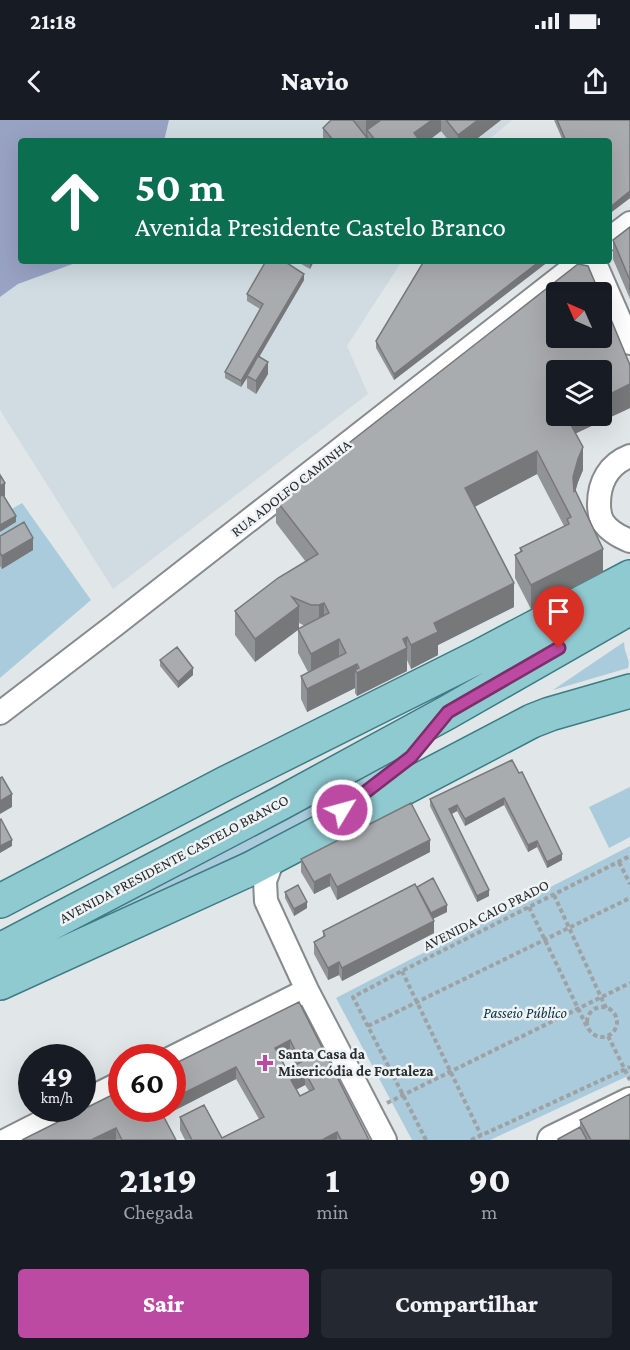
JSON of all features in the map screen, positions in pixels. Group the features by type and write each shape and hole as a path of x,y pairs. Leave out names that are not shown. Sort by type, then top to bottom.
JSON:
{"main road":[{"path":"0,901 630,577"},
{"name":"AVENIDA PRESIDENTE CASTELO BRANCO","path":"0,950 279,804 448,712 630,608"},
{"path":"0,983 281,853 532,721 630,691"},
{"path":"281,853 411,757 448,712"}],"street":[{"path":"612,237 630,223"},
{"name":"RUA ADOLFO CAMINHA","path":"0,713 577,264"},
{"path":"595,264 630,343"},
{"path":"630,456 616,463 607,474 599,491 599,505 603,522 613,532 630,541"},
{"path":"281,853 265,881 266,901 307,990 385,1140"},
{"path":"186,1050 307,990"},
{"path":"552,1140 630,1102"},
{"path":"6,1140 41,1122"}],"path":[{"name":"AVENIDA CAIO PRADO","path":"368,1026 353,997 402,970 630,856"},
{"path":"619,862 630,884"},
{"path":"554,895 606,1008"},
{"path":"426,1140 368,1026 630,898"},
{"path":"529,907 588,1029 593,1035 608,1036 617,1024 616,1016 606,1008 596,1008 587,1017 588,1029"},
{"path":"402,970 481,1135"},
{"path":"370,1111 630,983"},
{"path":"608,1036 630,1081"},
{"path":"471,1140 630,1067"}],"shaded area":[{"path":"0,120 169,120 165,138 18,138 18,264 73,264 18,284 0,297"},
{"path":"169,120 512,120 491,138 165,138"},
{"path":"73,264 400,264 347,346 368,394 113,589 0,410 0,297 18,284"}],"green space":[{"path":"22,503 91,600 0,678 0,516"},
{"path":"624,642 628,668 553,690"},
{"path":"408,750 411,751 409,755 274,847 0,965"},
{"path":"630,787 630,837 609,848 589,807"},
{"name":"Passeio Público","path":"630,846 630,1075 490,1140 412,1140 336,998"}],"building":[{"path":"331,120 353,120 367,138 331,138 323,128"},
{"path":"381,120 432,120 414,133 418,138 374,138 367,130"},
{"path":"446,120 478,120 458,135"},
{"path":"557,120 630,120 630,191 612,206 612,138 565,138"},
{"path":"630,227 630,277 629,278 613,240"},
{"path":"264,264 289,264 304,274 241,381 225,372 263,304 247,294"},
{"path":"422,264 536,264 394,374 376,341"},
{"path":"578,264 588,266 595,282 555,282"},
{"path":"546,289 546,348 612,348 612,322 630,365 630,384 612,393 612,360 546,360 546,426 571,426 583,447 573,477 574,491 603,549 531,585 515,555 522,551 520,548 569,524 567,519 571,517 537,451 465,488 514,583 434,623 438,632 411,645 407,637 403,639 407,648 357,673 355,670 359,668 357,664 307,689 301,676 346,653 339,639 311,654 298,629 329,613 324,603 311,605 292,597 299,606 255,639 235,611 278,578 318,554 276,500"},
{"path":"258,356 268,362 256,381 247,376"},
{"path":"0,475 5,483 0,486"},
{"path":"3,495 16,516 0,525 0,496"},
{"path":"24,522 33,538 2,556 0,536"},
{"path":"177,647 193,668 178,682 160,660"},
{"path":"512,760 519,773 522,772 562,854 547,862 537,841 528,845 504,798 465,819 457,805 449,809 489,890 477,896 430,799"},
{"path":"2,777 12,794 0,801 0,778"},
{"path":"411,803 430,840 337,887 330,874 314,882 301,859"},
{"path":"0,820 12,840 0,846"},
{"path":"433,878 447,905 431,913 417,887"},
{"path":"415,884 434,921 342,968 339,962 328,968 314,942 325,936 323,931"},
{"path":"298,885 307,902 294,909 285,892"},
{"path":"299,1002 369,1140 341,1140 337,1132 322,1140 192,1140 183,1122 186,1122 186,1114 204,1105 222,1138 264,1117 236,1067 186,1092 186,1058","holes":["290,1040 301,1062 287,1070 275,1048","305,1072 314,1089 300,1096 291,1080"]},
{"path":"630,1094 630,1140 591,1140 580,1120"},
{"path":"108,1097 108,1122 166,1122 176,1140 122,1140 116,1128 91,1140 22,1140 58,1122 96,1122 96,1103"},
{"path":"580,1127 587,1140 558,1140 558,1139"}],"place":[{"name":"Santa Casa da Misericódia de Fortaleza","path":"265,1063"}],"route":[{"path":"342,810 411,757 448,712 559,648"}]}
